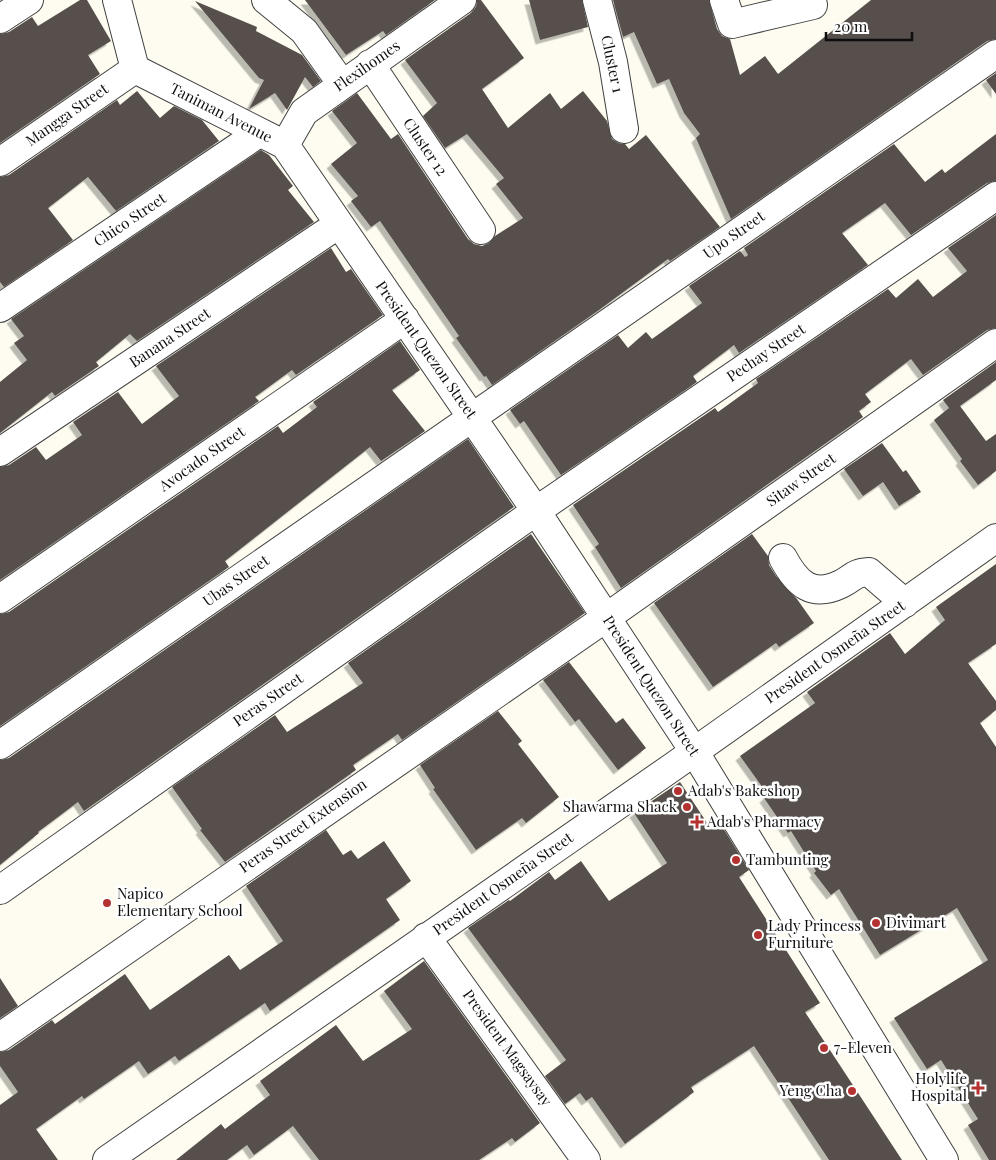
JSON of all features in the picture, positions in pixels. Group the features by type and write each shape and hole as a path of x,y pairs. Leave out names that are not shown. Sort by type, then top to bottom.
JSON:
{"street":[{"path":"0,19 29,0"},
{"path":"117,0 134,68"},
{"path":"266,0 304,31 342,84"},
{"name":"Flexihomes","path":"285,145 304,112 462,0"},
{"name":"Cluster 1","path":"597,0 613,62 624,129"},
{"path":"724,0 732,24 813,5"},
{"name":"Upo Street","path":"472,416 996,54"},
{"name":"Cluster 12","path":"370,64 481,230"},
{"name":"Taniman Avenue","path":"134,68 285,145 339,224"},
{"name":"Mangga Street","path":"0,162 134,68"},
{"name":"Chico Street","path":"0,308 259,133"},
{"name":"Pechay Street","path":"536,510 996,196"},
{"name":"President Quezon Street","path":"339,224 472,416 607,617 694,752 944,1160"},
{"name":"Banana Street","path":"0,452 339,224"},
{"name":"Avocado Street","path":"0,599 405,320"},
{"name":"Sitaw Street","path":"607,617 996,342"},
{"name":"Ubas Street","path":"0,745 472,416"},
{"name":"Peras Street","path":"0,890 536,510"},
{"name":"President Osmeña Street","path":"107,1160 694,752 996,538"},
{"path":"783,558 790,570 805,587 822,591 843,584 857,573 869,572 905,603"},
{"name":"Peras Street Extension","path":"0,1037 607,617"},
{"name":"President Magsaysay","path":"426,937 577,1157"}],"building":[{"path":"80,0 87,0 111,41 88,55 100,74 0,143 0,34 9,32 32,17 38,26"},
{"path":"305,0 435,0 386,35 383,31 346,55"},
{"path":"477,0 481,0 524,58 482,89 508,128 550,93 561,109 583,91 607,121 612,139 618,143 625,144 629,149 646,135 720,227 670,261 668,259 492,385 456,338 459,336 380,221 371,227 351,201 358,196 331,164 357,143 332,111 357,93 391,139 398,134 468,239 474,244 482,246 489,243 495,236 523,218 496,184 504,178 467,134 445,148 423,116 437,103 405,60 471,13 476,7"},
{"path":"529,0 582,0 588,27 540,40"},
{"path":"613,0 709,0 717,29 722,36 730,39 740,75 765,56 778,74 871,0 996,0 996,39 987,41 731,219 696,138 700,134 684,113 669,79 657,84 634,32 623,37"},
{"path":"195,1 257,27 256,31 302,55 321,81 313,87 305,77 287,110 275,93 249,109 264,80 259,78"},
{"path":"996,73 996,94 986,80"},
{"path":"137,91 160,118 174,106 202,120 219,141 116,211 88,177 48,208 73,240 4,287 0,282 0,177 9,175 117,100 120,105"},
{"path":"996,134 996,181 987,183 911,235 885,203 842,233 868,265 739,353 734,345 693,376 697,382 561,475 524,421 520,424 510,410 618,335 628,348 646,332 652,339 702,303 689,286 740,251 745,257 748,255 744,248 894,144 925,182 942,169 945,173"},
{"path":"261,150 269,155 293,186 288,190 314,222 137,341 130,334 96,362 99,366 55,396 52,392 0,433 0,382 27,360 14,343 24,336 11,319"},
{"path":"996,215 996,328 987,330 923,375 911,359 865,394 871,402 859,411 863,417 621,588 595,547 599,544 573,505 715,408 718,412 758,383 756,379 888,289 896,298 918,279 933,297 967,271 948,248"},
{"path":"331,248 346,272 351,269 383,315 296,375 292,370 255,397 259,401 0,580 0,467 9,465 36,447 46,460 82,435 73,422 118,392 142,424 179,396 156,366"},
{"path":"400,341 420,370 392,390 425,431 381,461 370,447 225,561 229,567 0,726 0,614 9,612 278,426 283,433 317,407 313,402"},
{"path":"996,362 996,380 960,406 986,441 996,434 996,471 978,485 934,420 949,408 943,400"},
{"path":"468,439 514,507 84,811 78,802 38,832 0,865 0,760 9,758"},
{"path":"882,443 903,472 906,470 921,492 899,506 883,482 863,496 844,469"},
{"path":"531,534 585,613 402,740 398,734 353,765 356,770 225,862 200,830 202,829 172,787 275,715 287,732 363,683 348,663"},
{"path":"752,534 768,556 769,565 776,576 797,599 814,623 779,647 776,643 713,687 654,603"},
{"path":"996,564 996,644 968,663 996,701 996,710 980,723 996,747 996,1160 989,1160 968,1125 978,1119 941,1060 927,1069 894,1018 988,960 957,908 880,955 839,889 831,895 814,873 816,871 791,831 788,833 764,798 768,795 740,756 815,703 807,692 890,633 905,654 945,620 936,607"},
{"path":"569,662 616,723 623,718 646,748 618,770 579,719 575,722 543,680"},
{"path":"498,711 522,741 518,744 559,797 526,823 522,818 476,850 433,789 435,788 420,765"},
{"path":"680,782 711,829 720,823 749,870 739,877 820,1003 805,1012 902,1160 829,1160 754,1046 691,1087 694,1092 625,1144 592,1097 586,1101 580,1093 565,1104 545,1076 566,1060 468,928 510,901 549,872 555,880 581,861 609,901 667,863 634,813"},
{"path":"326,830 343,855 351,850 358,859 384,841 411,881 386,899 400,920 270,1011 265,1003 179,1061 175,1056 148,1074 139,1061 84,1099 82,1096 36,1129 58,1160 0,1160 0,1105 18,1092 0,1066 0,1052 9,1050 52,1020 55,1024 125,974 150,1010 229,955 240,970 283,941 246,886"},
{"path":"424,961 540,1123 515,1142 512,1138 479,1160 319,1160 293,1126 254,1155 247,1145 227,1160 176,1160 221,1124 225,1129 270,1095 260,1081 336,1025 363,1061 412,1029 384,991"},
{"path":"0,978 18,1006 0,1018"}],"place":[{"name":"Adab's Bakeshop","path":"678,791"},
{"name":"Shawarma Shack","path":"687,807"},
{"name":"Adab's Pharmacy","path":"697,822"},
{"name":"Tambunting","path":"736,860"},
{"name":"Napico Elementary School","path":"107,903"},
{"name":"Divimart","path":"876,923"},
{"name":"Lady Princess Furniture","path":"758,935"},
{"name":"7-Eleven","path":"824,1048"},
{"name":"Holylife Hospital","path":"978,1088"},
{"name":"Yeng Cha","path":"852,1091"}]}
